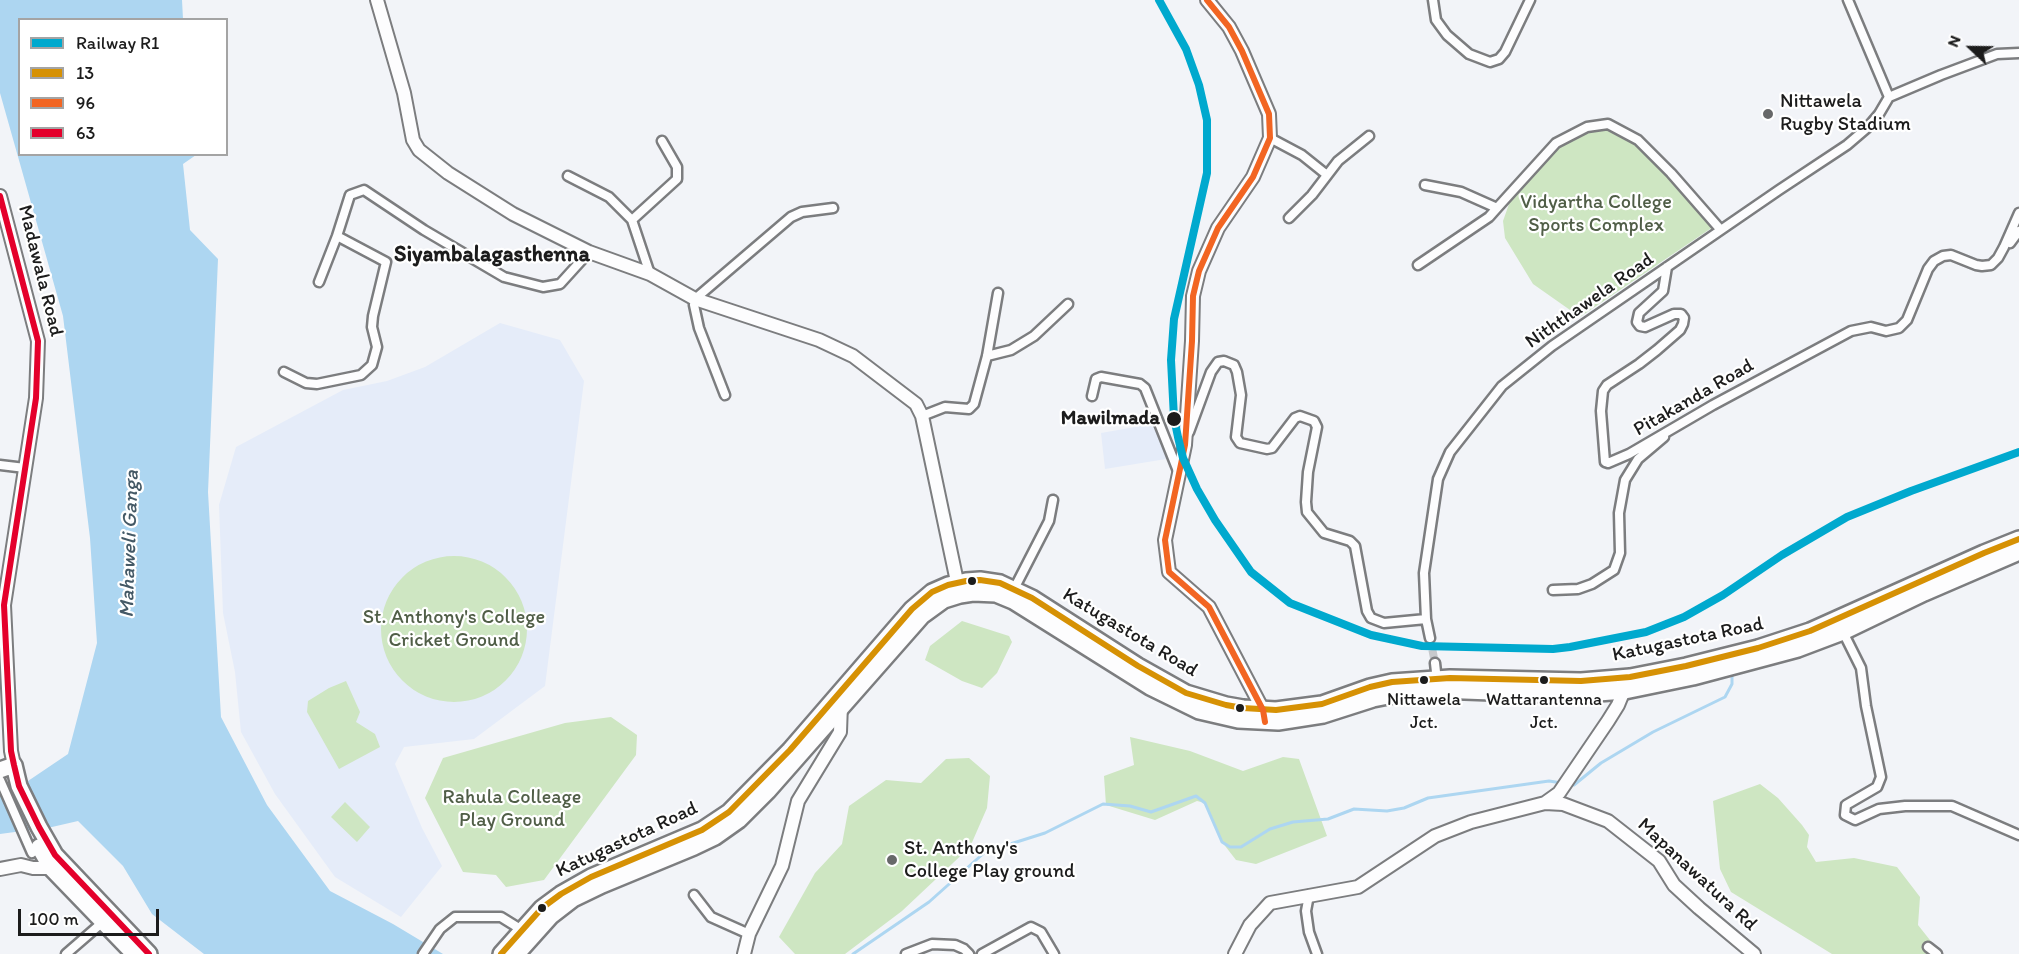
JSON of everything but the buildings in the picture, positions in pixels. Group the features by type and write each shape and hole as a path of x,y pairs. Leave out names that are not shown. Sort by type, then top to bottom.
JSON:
{"highway":[{"name":"Katugastota Road","path":"1627,684 1810,631 2019,539"},
{"name":"Katugastota Road","path":"513,950 522,930 543,908 576,885 693,834 729,812 922,616 959,589 987,580 1014,589 1041,603 1138,666 1186,693 1289,722 1313,718 1393,694 1437,685 1544,695 1627,684 1748,663 1798,649 1843,632 1924,593 2019,552"},
{"name":"Katugastota Road","path":"959,589 996,594 1013,601 1168,698 1199,711 1232,719 1264,716"},
{"name":"Katugastota Road","path":"513,950 573,899 694,847 727,829 751,810 840,701"},
{"name":"Madawala Road","path":"4,771 35,838 53,862 107,918 149,954"},
{"name":"Madawala Road","path":"107,918 134,954"}],"street":[{"path":"377,0 404,93 412,140 419,150 448,173 513,214 589,252 650,274 695,299 819,340 853,356 916,404 922,416 959,589"},
{"path":"1208,0 1229,27 1242,51 1269,114 1270,138 1253,177 1218,228 1199,272 1193,296 1185,445 1165,540 1169,572 1209,607 1264,716"},
{"path":"1433,0 1436,20 1447,35 1469,54 1490,62 1499,59 1504,52 1530,0"},
{"path":"1848,0 1889,97 1997,54 2019,53"},
{"name":"Niththawela Road","path":"1430,638 1426,619 1424,573 1431,533 1434,493 1450,452 1491,399 1513,376 1552,346 1720,229 1847,145 1868,128 1889,97"},
{"path":"1418,265 1489,217 1556,143 1587,127 1608,124 1638,140 1671,173 1720,229"},
{"path":"1289,218 1312,195 1338,161 1369,136"},
{"path":"1270,138 1302,155 1327,175"},
{"path":"632,220 677,179 677,167 662,141"},
{"path":"568,176 609,197 632,220 650,274"},
{"path":"1425,185 1461,192 1497,208"},
{"path":"319,282 338,236 350,195 364,190 424,230 504,277 543,288 560,284 589,252"},
{"name":"Madawala Road","path":"0,196 38,341 36,398 2,605 4,771"},
{"path":"725,395 699,328 694,305 695,299 790,217 801,212 833,208"},
{"name":"Pitakanda Road","path":"1667,267 1662,291 1639,313 1636,322 1640,327 1645,327 1674,314 1681,314 1684,318 1683,324 1680,330 1657,350 1606,385 1603,391 1601,411 1605,462 1608,463 1629,454 1713,405 1851,331 1871,327 1886,331 1899,327 1907,320 1928,269 1934,261 1951,255 1982,266 1991,265 2004,247 2019,213"},
{"path":"2004,247 2019,231"},
{"path":"284,372 306,383 317,384 361,375 372,365 377,347 372,327 373,316 386,262 338,236"},
{"path":"922,416 945,406 969,409 974,404 987,356 998,293"},
{"path":"987,356 1011,350 1034,336 1068,304"},
{"path":"1185,445 1211,372 1218,362 1224,361 1234,365 1238,372 1241,395 1236,437 1240,443 1272,448 1295,418 1300,416 1314,421 1317,427 1308,472 1307,512 1324,533 1350,541 1355,546 1367,612 1371,618 1384,623 1426,619"},
{"path":"1092,396 1096,380 1101,377 1140,384 1145,388 1179,474"},
{"path":"1553,590 1578,589 1592,584 1614,570 1620,553 1618,513 1625,480 1638,459 1677,426"},
{"path":"0,465 25,468"},
{"path":"1014,589 1049,521 1053,500"},
{"path":"1843,632 1861,668 1866,706 1881,777 1877,787 1846,805 1845,815 1855,820 1879,809 1905,806 1952,806 2019,835"},
{"path":"1435,663 1437,685"},
{"path":"1235,954 1250,925 1270,903 1358,887 1435,836 1471,822 1545,803 1559,794 1608,721 1627,684"},
{"path":"744,954 749,934 782,866 798,801 840,732 840,701"},
{"name":"Mapanawatura Rd","path":"1545,803 1563,804 1608,821 1659,861 1674,885 1754,954"},
{"path":"21,865 35,838"},
{"path":"0,869 21,865 33,868 53,862"},
{"path":"694,895 711,917 749,934"},
{"path":"1309,895 1306,911 1309,932 1317,954"},
{"path":"423,954 440,929 455,917 501,917 522,930"},
{"path":"66,954 107,918"},
{"path":"982,954 1031,927 1041,932 1054,954"},
{"path":"906,954 932,944 955,945 969,954"},
{"path":"1928,947 1937,954"}],"shaded area":[{"path":"500,323 560,340 584,381 545,686 474,739 404,747 395,764 422,828 442,866 401,917 335,877 275,794 241,732 235,672 223,613 219,505 236,447 343,390 387,381 425,367"},
{"path":"1158,423 1166,459 1105,469 1101,433"}],"green space":[{"name":"Vidyartha College Sports Complex","path":"1602,128 1614,130 1643,148 1713,227 1580,317 1533,284 1505,238 1503,221 1518,189 1539,164 1567,141"},
{"name":"St. Anthony's College Cricket Ground","path":"454,556 468,557 482,562 495,568 506,577 515,588 521,601 526,615 526,643 521,657 515,670 506,681 495,690 482,696 468,701 454,702 440,701 426,696 413,690 402,681 393,670 387,657 382,643 381,629 382,615 387,601 393,588 402,577 413,568 426,562 440,557"},
{"path":"962,621 1009,636 1012,642 997,673 982,688 962,681 925,660 930,646"},
{"path":"346,681 360,712 356,722 375,734 380,747 339,769 307,712 308,701"},
{"name":"Rahula Colleage Play Ground","path":"611,717 637,735 636,755 544,880 506,887 496,875 463,872 425,798 443,758 565,723"},
{"path":"1130,737 1190,751 1243,771 1283,757 1299,759 1327,836 1256,864 1236,860 1222,842 1205,803 1197,801 1155,820 1106,805 1104,776 1134,765"},
{"name":"St. Anthony's College Play ground","path":"969,758 990,776 987,808 970,847 902,911 845,954 795,954 779,937 815,873 842,844 849,806 886,780 921,783 946,759"},
{"path":"1760,784 1778,798 1802,825 1809,835 1807,847 1816,862 1854,858 1897,867 1920,897 1918,925 1941,954 1832,954 1731,892 1720,869 1713,801"},
{"path":"345,802 370,827 357,842 331,817"}],"water":[{"name":"Mahaweli Ganga","path":"0,0 182,0 183,18 18,18 18,156 195,156 183,164 190,230 218,259 208,492 221,717 267,805 330,891 393,924 443,954 204,954 152,914 123,866 78,821 0,834 0,784 28,781 68,754 97,643 90,538 63,316 0,93"}],"waterway":[{"path":"1568,784 1574,785 1601,763 1653,732 1725,697 1732,684 1732,675"},
{"path":"853,954 929,902 985,852 1045,833 1103,804 1130,806 1151,812 1196,796 1205,803 1222,842 1230,847 1241,847 1270,829 1293,822 1328,819 1354,809 1387,811 1404,808 1428,798 1549,781 1562,783"}],"tunnel":[{"path":"1430,638 1435,663"}],"rail line":[{"name":"R1","path":"1159,0 1186,49 1199,85 1207,120 1207,173 1174,319 1171,360 1174,418 1178,437 1183,458 1215,520 1251,572 1290,603 1371,635 1422,646 1553,649 1646,632 1684,617 1723,595 1782,555 1847,517 2019,452"}],"transit line":[{"name":"96","path":"1207,0 1229,27 1242,51 1269,114 1270,138 1253,177 1218,228 1199,271 1193,296 1185,445 1165,540 1169,572 1209,607 1263,710 1265,722"},
{"name":"63","path":"0,196 38,341 36,398 4,605 11,751 19,786 55,855 149,954"},
{"name":"13","path":"501,954 542,908 561,894 591,877 702,830 729,812 790,750 912,609 932,592 948,585 980,580 1000,583 1032,598 1138,666 1186,693 1226,705 1276,710 1322,704 1370,687 1392,682 1450,678 1581,681 1630,677 1686,666 1758,648 1810,631 2019,539"}],"place":[{"name":"Nittawela Rugby Stadium","path":"1768,114"},
{"name":"Mawilmada","path":"1174,419"},
{"name":"Nittawela Jct.","path":"1424,680"},
{"name":"Wattarantenna Jct.","path":"1544,680"},
{"name":"St. Anthony's College Play ground","path":"892,860"}],"district":[{"name":"Siyambalagasthenna","path":"492,255"}]}
